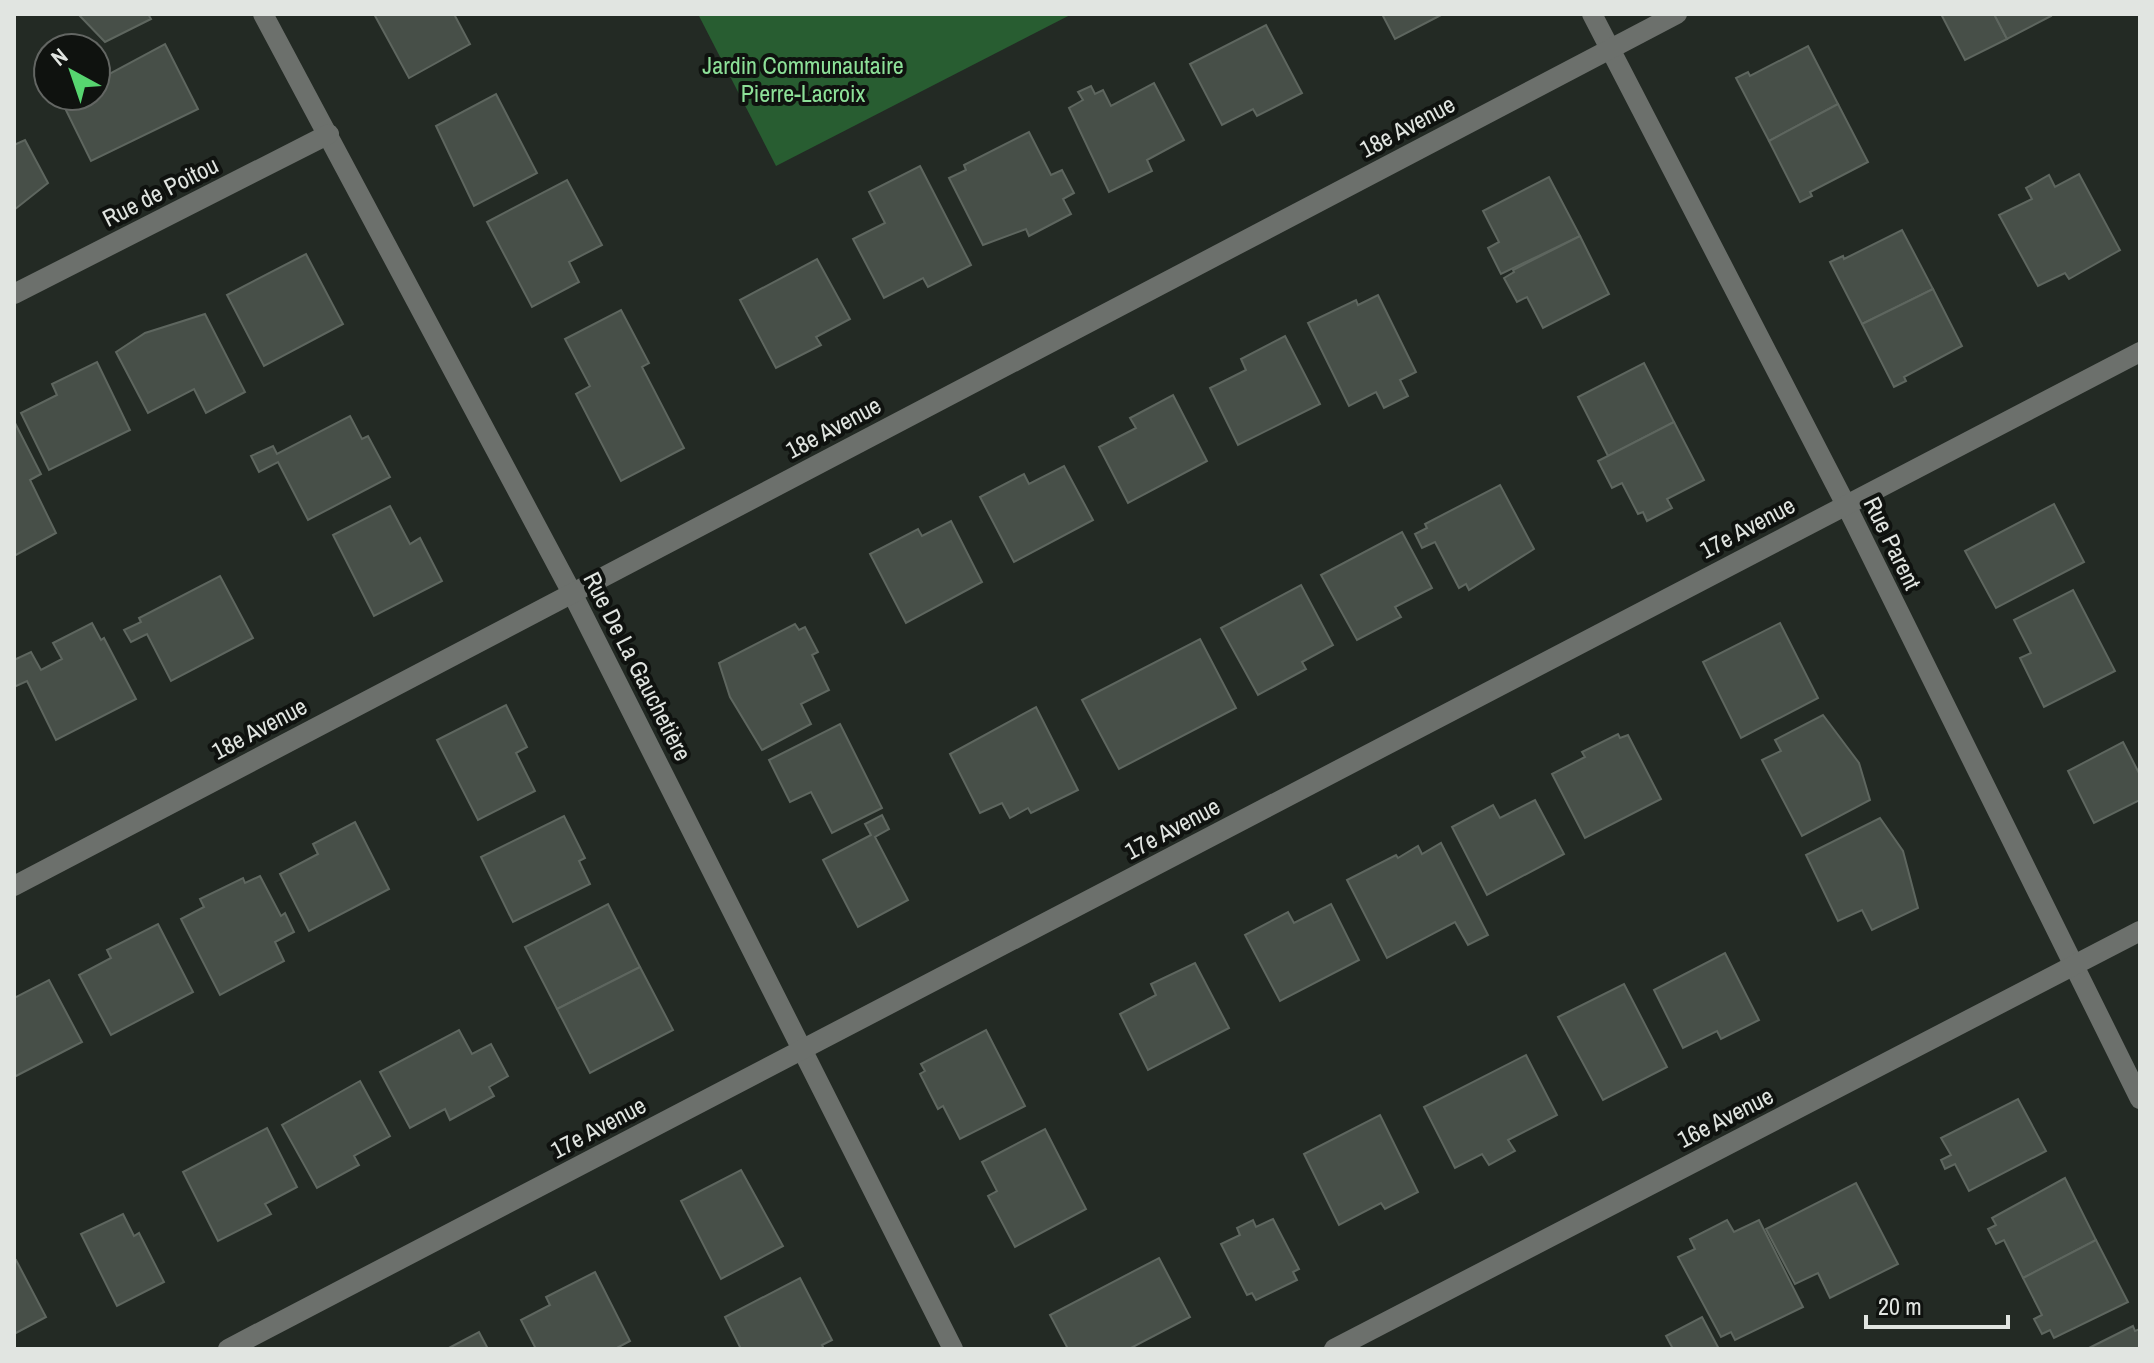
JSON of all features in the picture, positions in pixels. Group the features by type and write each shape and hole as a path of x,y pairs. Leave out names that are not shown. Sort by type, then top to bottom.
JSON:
{"street":[{"name":"Rue De La Gauchetière","path":"263,14 572,593 953,1349"},
{"name":"Rue Parent","path":"1592,14 1846,505 2140,1099"},
{"name":"18e Avenue","path":"14,886 1677,14"},
{"name":"Rue de Poitou","path":"14,294 329,134"},
{"name":"17e Avenue","path":"228,1349 2140,352"},
{"name":"16e Avenue","path":"1334,1349 2140,931"}],"green space":[{"name":"Jardin Communautaire Pierre-Lacroix","path":"698,14 1072,14 776,166"}],"building":[{"path":"78,14 148,14 151,19 112,38 112,32 95,32"},
{"path":"374,14 454,14 470,44 409,78"},
{"path":"1382,14 1443,14 1395,39"},
{"path":"1941,14 1994,14 2007,39 1965,60"},
{"path":"1994,14 2050,14 2051,16 2007,39"},
{"path":"1266,25 1302,93 1257,116 1253,109 1222,125 1190,64"},
{"path":"165,44 198,109 91,161 67,112 112,112 112,72"},
{"path":"1808,46 1838,104 1769,141 1736,78 1748,72 1750,76"},
{"path":"1154,83 1184,140 1147,160 1152,171 1109,192 1069,108 1083,100 1078,92 1091,86 1095,94 1103,90 1111,106"},
{"path":"496,94 537,173 474,206 436,126"},
{"path":"1838,104 1868,162 1810,192 1812,196 1800,202 1769,141"},
{"path":"1029,132 1051,175 1062,170 1074,193 1063,199 1071,214 1029,236 1026,229 983,245 949,178 966,170 964,165"},
{"path":"25,140 48,183 14,210 14,145"},
{"path":"920,166 971,265 928,287 923,278 884,298 853,239 885,223 869,192"},
{"path":"2079,174 2120,250 2069,279 2065,273 2038,286 1999,215 2032,199 2026,188 2049,175 2055,187"},
{"path":"1549,177 1580,236 1501,274 1488,248 1499,242 1483,211"},
{"path":"567,180 602,245 569,262 579,282 532,307 487,222"},
{"path":"1902,230 1933,289 1862,324 1830,262 1843,256 1844,259"},
{"path":"1580,236 1609,294 1543,328 1527,297 1517,302 1504,278 1513,270"},
{"path":"306,254 343,324 264,366 227,295"},
{"path":"817,259 850,319 816,337 821,345 776,368 740,300"},
{"path":"1933,289 1962,346 1904,377 1906,381 1894,387 1862,324"},
{"path":"1378,295 1416,372 1400,380 1408,396 1384,408 1376,392 1349,406 1308,323 1356,300 1358,305"},
{"path":"621,310 649,363 642,367 684,448 621,481 576,394 590,386 565,339"},
{"path":"205,314 245,392 206,413 194,389 148,413 116,352 145,333"},
{"path":"1285,336 1320,404 1238,445 1210,388 1246,370 1241,359"},
{"path":"97,362 130,430 49,470 21,413 57,395 52,384"},
{"path":"1644,363 1674,422 1608,456 1578,397"},
{"path":"1173,395 1207,461 1128,503 1099,447 1136,428 1130,418"},
{"path":"350,416 362,439 368,436 390,477 308,520 278,462 259,472 251,456 273,446 277,454"},
{"path":"14,421 41,474 30,480 56,533 14,556"},
{"path":"1674,422 1704,480 1667,499 1672,508 1647,521 1643,512 1638,514 1622,483 1612,488 1598,461"},
{"path":"1064,466 1093,520 1014,562 980,497 1024,474 1029,484"},
{"path":"1500,485 1534,549 1469,590 1466,584 1459,588 1435,542 1422,548 1415,534 1427,528 1425,524"},
{"path":"2054,504 2084,562 1996,608 1965,551"},
{"path":"390,506 410,544 420,538 442,581 374,616 333,535"},
{"path":"951,521 982,582 906,623 870,554 918,529 922,536"},
{"path":"1402,532 1432,588 1395,607 1401,617 1357,640 1321,575"},
{"path":"220,576 253,638 171,681 147,634 131,642 124,630 141,622 139,618"},
{"path":"1301,585 1333,645 1302,662 1306,669 1258,695 1221,628"},
{"path":"2073,590 2115,671 2044,707 2020,658 2031,653 2014,620"},
{"path":"92,623 101,640 104,638 136,699 56,740 27,681 14,687 14,660 31,652 41,670 62,659 53,643"},
{"path":"1780,623 1818,698 1741,738 1703,662"},
{"path":"795,624 799,630 805,627 818,652 812,655 829,690 801,704 811,724 762,750 730,697 719,663"},
{"path":"1200,639 1236,708 1119,769 1082,700"},
{"path":"506,705 527,747 516,753 535,791 478,820 437,740"},
{"path":"1036,707 1078,790 1031,813 1028,808 1010,818 1002,803 980,813 950,754"},
{"path":"1823,715 1859,763 1870,800 1802,836 1762,760 1781,751 1775,740"},
{"path":"840,724 882,808 832,833 811,792 790,802 769,760"},
{"path":"1618,734 1620,738 1628,735 1661,799 1585,838 1552,774 1585,757 1582,752"},
{"path":"2123,742 2140,775 2140,800 2094,823 2068,771"},
{"path":"1535,800 1564,854 1487,895 1452,827 1493,805 1500,818"},
{"path":"882,815 889,829 875,837 908,900 858,927 823,860 871,835 865,824"},
{"path":"564,816 585,858 579,861 590,884 513,922 481,857"},
{"path":"1880,818 1903,851 1918,908 1872,930 1862,910 1838,921 1806,855"},
{"path":"355,822 389,889 309,931 280,874 318,854 313,844"},
{"path":"1441,843 1488,935 1468,945 1455,922 1387,958 1347,880 1418,846 1422,854"},
{"path":"260,876 281,916 285,913 294,932 275,942 284,961 220,995 181,919 204,907 200,899 243,878 245,883"},
{"path":"608,904 640,967 557,1009 525,947"},
{"path":"1331,904 1359,960 1280,1001 1245,935 1288,912 1294,923"},
{"path":"158,924 193,992 111,1035 79,975 111,958 107,950"},
{"path":"1725,953 1759,1020 1721,1039 1717,1031 1683,1048 1654,990"},
{"path":"1195,963 1229,1028 1148,1070 1120,1014 1156,995 1151,984"},
{"path":"640,967 673,1030 590,1073 557,1009"},
{"path":"49,980 82,1042 14,1077 14,998"},
{"path":"1624,984 1667,1067 1603,1100 1558,1017"},
{"path":"459,1030 472,1054 491,1044 508,1076 489,1087 494,1096 450,1120 445,1109 410,1128 380,1072"},
{"path":"986,1030 1025,1106 960,1139 943,1106 938,1109 920,1074 925,1071 921,1064"},
{"path":"1526,1055 1557,1115 1508,1140 1515,1151 1489,1165 1482,1154 1455,1168 1424,1107"},
{"path":"360,1081 390,1136 354,1156 359,1165 317,1188 282,1125"},
{"path":"2018,1099 2046,1151 1969,1191 1955,1164 1945,1169 1941,1160 1951,1155 1941,1138"},
{"path":"1380,1115 1418,1192 1385,1209 1381,1203 1339,1225 1304,1154"},
{"path":"267,1128 297,1187 265,1204 271,1214 218,1241 183,1172"},
{"path":"1045,1129 1086,1209 1015,1247 988,1196 997,1191 982,1162"},
{"path":"741,1170 783,1246 721,1279 681,1201"},
{"path":"2065,1178 2096,1240 2023,1278 2004,1240 1996,1244 1988,1229 1996,1225 1992,1218"},
{"path":"1856,1183 1898,1264 1830,1298 1818,1273 1795,1284 1766,1229"},
{"path":"123,1214 134,1236 139,1233 164,1282 117,1306 81,1234"},
{"path":"1273,1219 1299,1269 1293,1272 1297,1280 1256,1300 1252,1293 1247,1295 1221,1244 1240,1235 1237,1228 1253,1220 1256,1227"},
{"path":"1727,1220 1734,1232 1759,1220 1803,1307 1735,1340 1731,1332 1721,1337 1678,1257 1695,1249 1690,1239"},
{"path":"2096,1240 2128,1302 2054,1338 2050,1330 2042,1334 2034,1319 2042,1315 2023,1278"},
{"path":"1159,1258 1190,1317 1129,1349 1068,1349 1050,1315"},
{"path":"14,1261 46,1317 14,1334"},
{"path":"595,1272 630,1341 615,1349 536,1349 521,1320 550,1305 546,1297"},
{"path":"800,1278 832,1340 822,1345 824,1349 741,1349 725,1317"},
{"path":"1702,1317 1719,1349 1673,1349 1666,1336"},
{"path":"2133,1326 2135,1331 2140,1329 2140,1349 2087,1349"},
{"path":"479,1332 488,1349 447,1349"}]}
